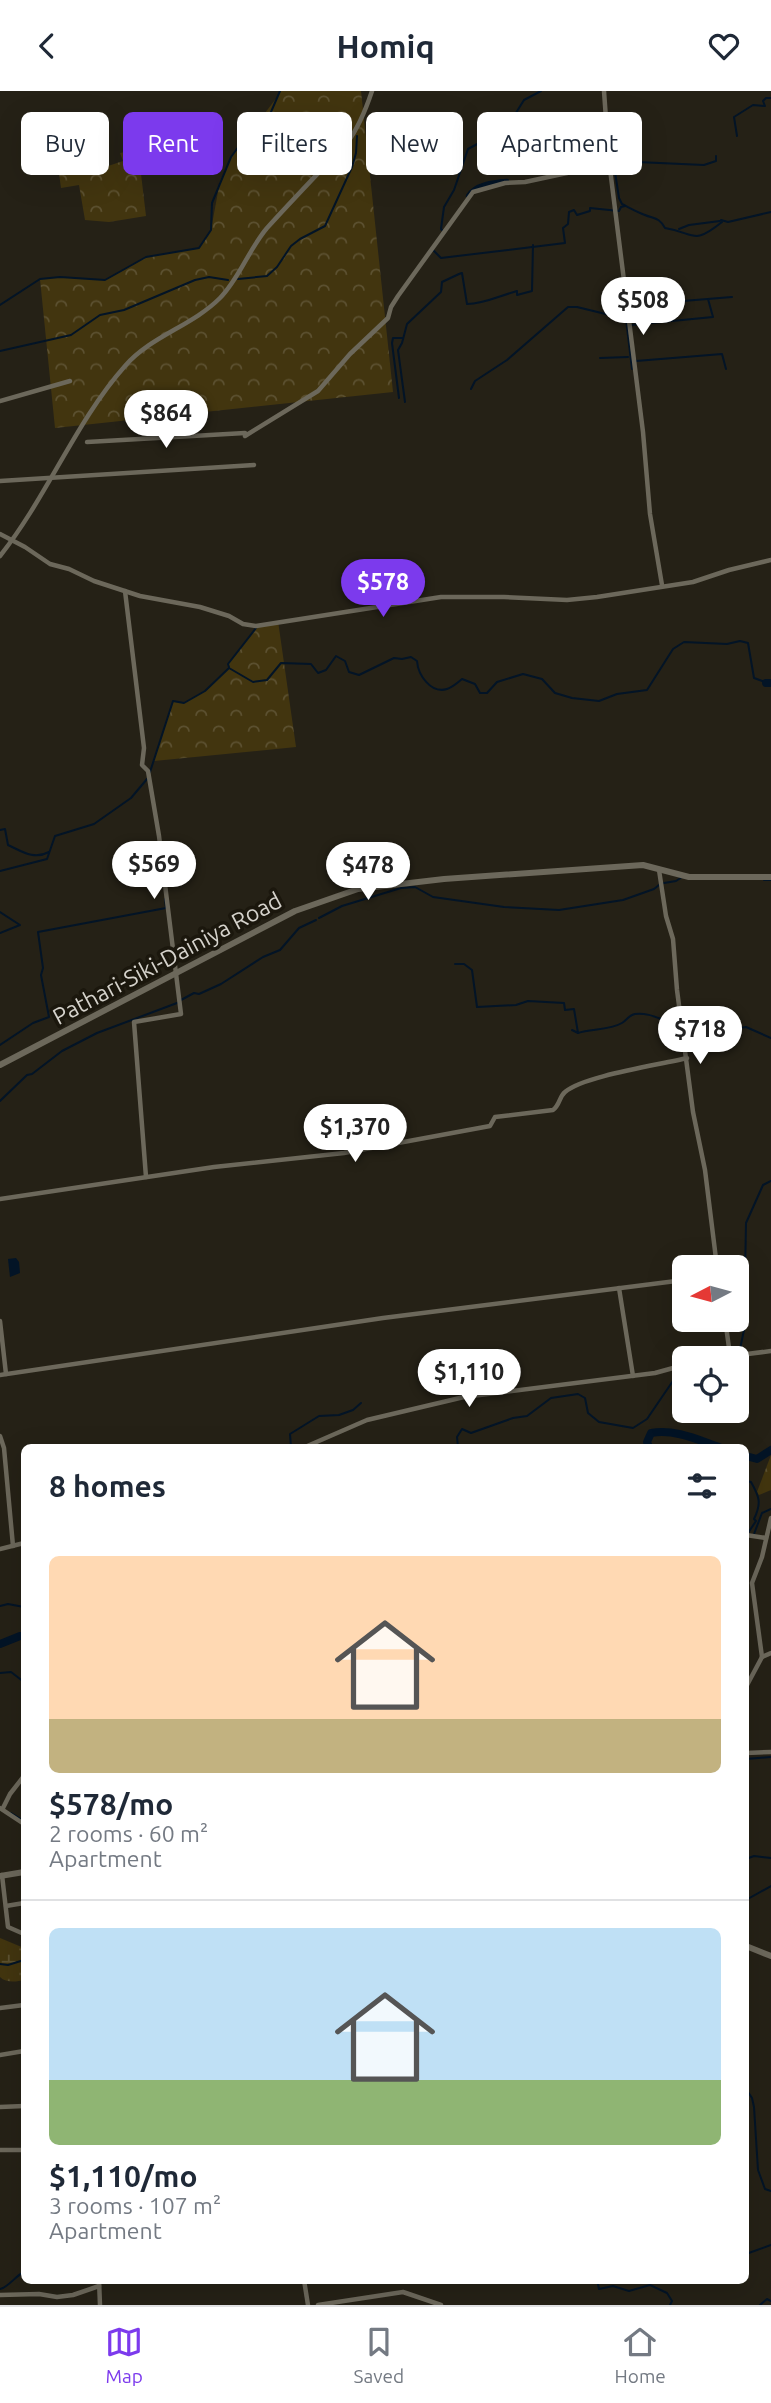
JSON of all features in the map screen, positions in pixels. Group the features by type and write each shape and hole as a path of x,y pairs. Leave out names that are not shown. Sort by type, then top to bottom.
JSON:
{"main road":[{"name":"Pathari-Siki-Dainiya Road","path":"0,1065 295,911 358,889 608,866 643,865 689,877 771,877"},
{"path":"1,1876 21,1873"},
{"path":"749,1947 771,1956"}],"street":[{"path":"0,556 126,364 169,331 198,316 230,286 267,228 346,146 359,125 373,91"},
{"path":"604,91 606,112"},
{"path":"87,442 245,435 318,391 350,354 388,318 398,296 472,192 505,183 558,175"},
{"path":"611,175 643,432 650,514 662,585"},
{"path":"0,401 70,381"},
{"path":"0,481 254,465"},
{"path":"0,534 50,564 69,569 94,581 140,596 200,607 229,616 243,624 256,626 441,597 567,600 597,597 694,582 771,560"},
{"path":"125,591 144,748 142,765 148,771 157,827 181,1014 134,1022 146,1177"},
{"path":"659,870 666,916 673,939 693,1112 705,1170 716,1255"},
{"path":"0,1199 214,1167 344,1153 478,1129 490,1126 495,1117 553,1110 558,1107 566,1091 598,1078 687,1058"},
{"path":"0,1321 3,1375 383,1318 672,1281"},
{"path":"619,1288 633,1376"},
{"path":"749,1353 771,1351"},
{"path":"312,1444 367,1420 464,1397 655,1373 672,1368"},
{"path":"0,1436 5,1456 13,1546"},
{"path":"749,1682 762,1657 752,1583 762,1557 771,1518"},
{"path":"749,1535 766,1538"},
{"path":"0,1549 21,1544"},
{"path":"762,1657 771,1653"},
{"path":"749,1753 771,1752"},
{"path":"21,1780 2,1808 21,1822"},
{"path":"1,1876 8,1927 21,1933"},
{"path":"6,1906 21,1904"},
{"path":"0,2008 21,2005"},
{"path":"0,2055 21,2052"},
{"path":"0,2107 21,2106"},
{"path":"0,2150 21,2150"},
{"path":"0,2295 39,2294 57,2297 73,2295 97,2284"},
{"path":"99,2284 100,2305"},
{"path":"305,2284 308,2305"},
{"path":"318,2305 403,2292 441,2305"}],"green space":[{"path":"280,91 361,91 366,138 366,175 370,175 393,392 55,428 40,279 60,277 105,280 146,257 199,248 211,230 220,181 237,149 237,175 352,175 352,112 266,112"},
{"path":"123,161 123,175 141,175 146,216 109,222 85,220 79,185 61,188 59,175 109,175 109,166"},
{"path":"278,621 296,747 154,761 173,701 184,703 205,691 229,668 228,664 258,625"},
{"path":"771,1455 771,1490 759,1495 757,1492"},
{"path":"0,1938 21,1947 21,1981 8,1981 0,1977"}],"water":[{"path":"16,1258 20,1273 10,1277 8,1259"}],"waterway":[{"path":"0,305 40,279 60,277 105,280 146,257 199,248 211,230 212,203 231,157 250,131 271,112 280,91"},
{"path":"443,231 444,207 454,190 468,149 481,142 491,141 514,116 524,100 541,91"},
{"path":"737,136 734,117 753,105 765,106 763,101 771,98"},
{"path":"238,279 267,276 277,267 291,246 325,226 352,167 357,136"},
{"path":"642,162 704,165 716,161 716,156"},
{"path":"615,175 622,204 658,220 665,228 699,236 722,222"},
{"path":"468,196 480,186 507,181"},
{"path":"432,249 441,258 565,243 563,228 568,224 569,212 574,210 577,215 590,211 590,208 619,211 625,206"},
{"path":"721,220 728,222 771,212"},
{"path":"679,229 720,221"},
{"path":"405,402 398,350 407,324 441,292 442,282 462,273 467,304 517,291 517,295 532,291 533,245"},
{"path":"0,351 71,335 100,315 124,310 195,280 209,277 228,280"},
{"path":"629,300 641,307 732,297"},
{"path":"631,325 713,317 708,299"},
{"path":"471,389 475,381 507,360 568,307 626,319 632,369"},
{"path":"399,398 392,343 393,338 402,338"},
{"path":"635,359 722,354 726,369"},
{"path":"600,358 628,357"},
{"path":"229,667 228,664 256,628"},
{"path":"150,772 173,701 184,703 205,691 229,668 253,682 267,680 281,663 311,664 318,673 326,670 336,656 345,661 349,672 359,675 394,658 411,657 417,661 426,682 436,689 447,689 462,679 475,684 480,693 487,693 497,682 523,674 542,679 555,693 599,701 617,694 647,690 673,649 684,642 727,644 740,641 748,643 754,678 765,682"},
{"path":"766,683 771,683"},
{"path":"0,871 47,859 55,836 94,824 131,798 147,779"},
{"path":"0,830 5,829 8,845 19,850 33,855 49,852"},
{"path":"664,883 682,877"},
{"path":"764,880 771,880"},
{"path":"319,918 342,906 401,888 415,887 433,897 504,907 559,910 623,900 659,885"},
{"path":"0,1045 33,1023 49,1017 41,975 43,968 38,932 166,908 165,899"},
{"path":"0,912 20,925 0,933"},
{"path":"181,1000 221,984 263,957 280,950 299,928 316,920"},
{"path":"455,964 464,964 472,970 477,1007 516,1005 528,1001 564,1003 565,1010 574,1009 578,1033"},
{"path":"0,1101 27,1075 62,1051 97,1033 177,1003"},
{"path":"572,1030 578,1033 612,1027 635,1014 647,1014 679,1024"},
{"path":"684,1025 698,1032 746,1027 771,1038"},
{"path":"741,1346 744,1330 746,1223 763,1185 771,1181"},
{"path":"458,1444 457,1437 462,1429 471,1433 513,1418 527,1416 551,1398 578,1394 585,1398 588,1413 599,1422 633,1428 647,1419 672,1382"},
{"path":"291,1444 290,1434 319,1416 339,1415 353,1410 361,1403"},
{"path":"648,1444 651,1433 660,1432 685,1435 710,1444"},
{"path":"749,1457 757,1459 771,1450"},
{"path":"749,1482 754,1487 759,1504 754,1519 756,1521 749,1532"},
{"path":"754,1534 762,1513 771,1509"},
{"path":"0,1606 8,1604 21,1606"},
{"path":"0,1644 21,1636"},
{"path":"0,1673 11,1672 21,1680"},
{"path":"749,1759 771,1757"},
{"path":"11,1813 21,1819"},
{"path":"749,1858 771,1858"},
{"path":"749,1898 771,1886"},
{"path":"0,1964 8,1965 21,1961"},
{"path":"749,2094 754,2107 758,2170 765,2189 771,2191"},
{"path":"749,2253 771,2245"},
{"path":"0,2289 21,2274"},
{"path":"598,2284 599,2289 613,2286 629,2291 650,2285 667,2293 672,2301 670,2305"},
{"path":"760,2305 767,2299 771,2301"}]}
